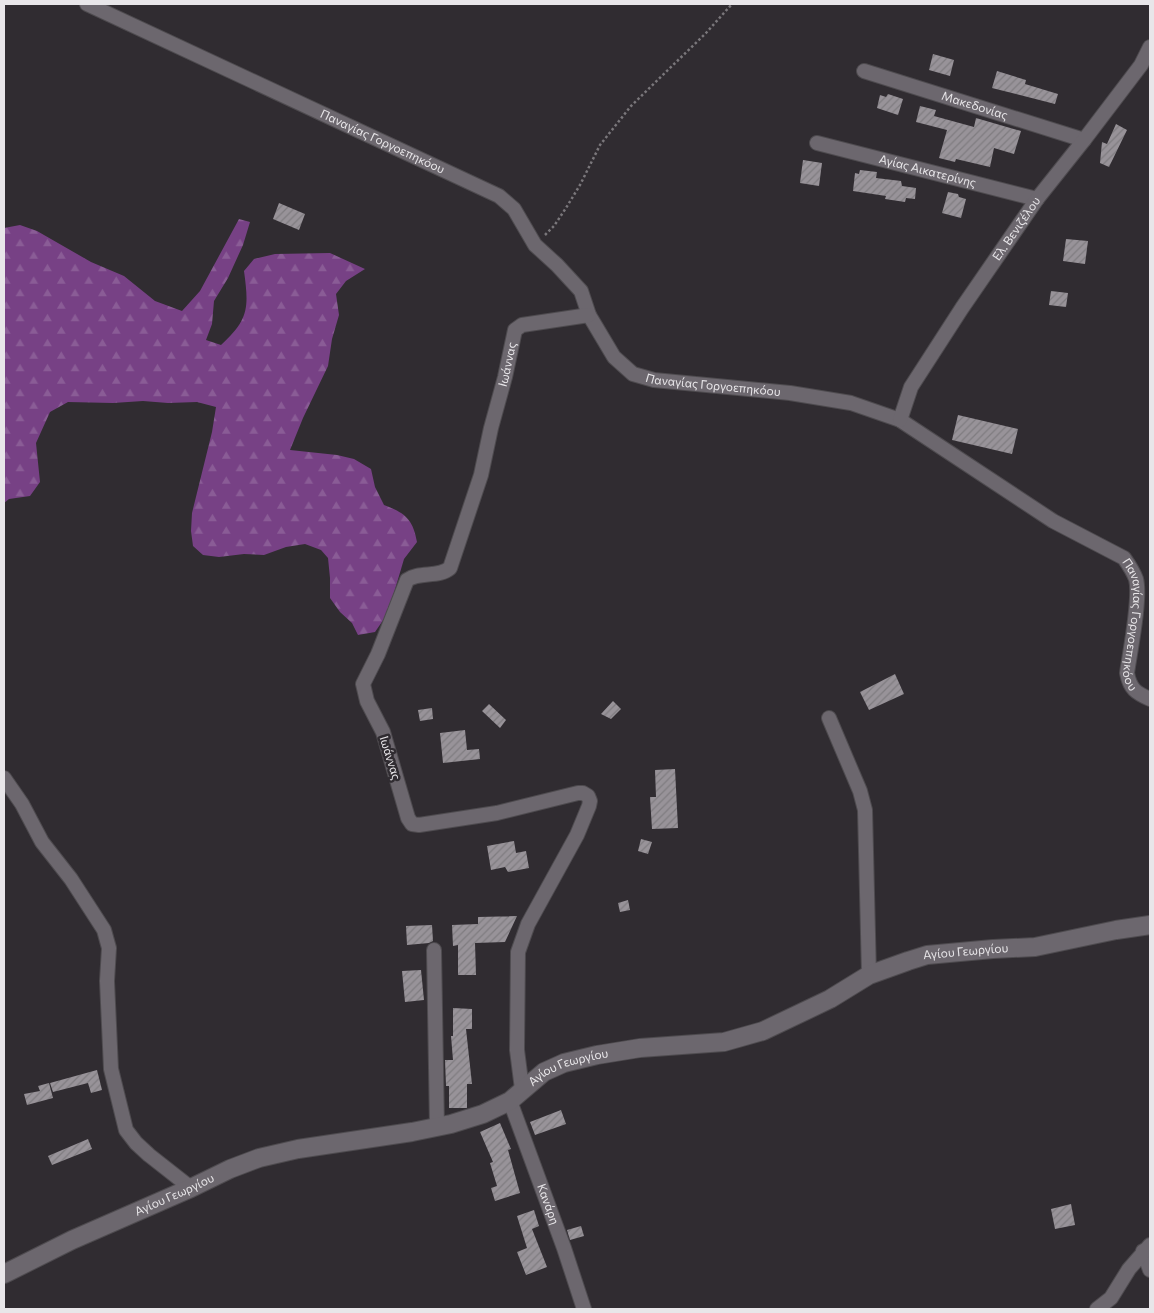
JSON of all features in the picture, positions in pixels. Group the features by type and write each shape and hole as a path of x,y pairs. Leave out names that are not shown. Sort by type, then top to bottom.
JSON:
{"street":[{"name":"Παναγίας Γοργοεπηκόου","path":"87,4 499,196 514,210 535,245 557,264 581,291 589,315 614,357 633,374 654,380 790,393 851,403 900,420 1053,521 1124,558 1132,568 1137,581 1137,597 1127,673 1129,684 1139,695 1150,700"},
{"name":"Ελ. Βενιζέλου","path":"900,420 911,387 962,308 1037,199 1145,66 1150,47"},
{"name":"Μακεδονίας","path":"864,71 1084,140"},
{"name":"Αγίας Αικατερίνης","path":"817,143 1037,199"},
{"name":"Ιωάννας","path":"516,1095 518,952 528,924 577,834 590,800 588,796 578,792 497,813 419,825 412,824 408,818 383,732 367,701 363,684 378,654 407,580 414,576 443,572 450,568 482,475 491,428 515,330 522,325 589,315"},
{"path":"829,718 860,792 865,810 869,975"},
{"path":"4,778 22,804 42,842 71,879 104,930 109,948 107,981 111,1069 126,1130 148,1155 191,1188"},
{"name":"Αγίου Γεωργίου","path":"4,1274 72,1240 191,1188 230,1168 259,1158 298,1149 412,1132 483,1114 516,1095 544,1072 564,1063 597,1054 640,1048 724,1042 763,1031 830,999 869,975 927,956 1035,947 1150,925"},
{"path":"434,950 437,1126"},
{"name":"Κανάρη","path":"516,1095 584,1309"},
{"path":"1147,1248 1150,1270"},
{"path":"1097,1309 1111,1298 1129,1269 1147,1248"}],"path":[{"path":"535,245 554,226 580,185 600,146 631,106 706,33 732,4"}],"green space":[{"path":"239,219 250,222 243,245 228,278 214,301 212,324 206,340 221,345 242,320 246,304 244,271 254,259 275,254 330,253 365,269 346,281 336,294 339,315 332,339 328,366 290,450 337,455 354,459 371,469 375,487 384,505 403,514 413,528 417,542 404,559 388,613 375,632 358,635 352,623 340,612 330,598 328,558 321,550 305,544 286,547 264,555 244,554 219,557 203,555 193,546 191,531 192,513 212,432 216,407 197,402 68,402 50,412 36,443 40,482 30,496 9,499 4,503 4,228 20,225 37,231 91,262 124,276 155,301 182,311 200,291"}],"building":[{"path":"933,54 954,60 950,76 929,70"},
{"path":"997,71 1026,80 1025,84 1058,94 1055,104 992,88"},
{"path":"888,94 903,99 898,115 877,108 880,95 886,97"},
{"path":"920,106 936,110 934,116 974,127 976,118 1021,131 1014,154 994,148 990,167 956,159 955,162 939,158 947,130 916,122"},
{"path":"1116,124 1127,130 1109,167 1100,163 1102,142 1107,144"},
{"path":"803,160 822,163 819,186 800,183"},
{"path":"860,170 877,172 876,178 901,181 902,186 916,188 915,199 906,198 905,202 885,199 886,196 853,191 855,173 859,174"},
{"path":"948,192 958,194 959,197 966,199 961,218 942,213"},
{"path":"279,203 305,214 299,230 273,219"},
{"path":"1066,239 1088,241 1085,264 1063,261"},
{"path":"1051,291 1068,293 1066,307 1049,305"},
{"path":"958,415 1018,429 1012,454 952,440"},
{"path":"895,674 904,694 869,710 860,692"},
{"path":"613,701 621,709 611,719 601,714"},
{"path":"489,704 506,720 500,728 482,711"},
{"path":"432,708 433,719 420,721 418,710"},
{"path":"465,730 467,750 479,749 480,759 443,763 440,733"},
{"path":"675,769 678,828 652,829 650,797 656,797 655,770"},
{"path":"641,839 652,842 648,854 638,851"},
{"path":"514,841 516,853 526,851 529,868 508,872 505,867 491,870 487,846"},
{"path":"628,900 630,910 620,912 618,903"},
{"path":"517,916 505,942 475,943 476,975 458,975 458,945 453,946 452,925 478,924 478,917"},
{"path":"432,925 433,941 407,945 406,926"},
{"path":"421,970 424,1000 405,1002 402,971"},
{"path":"453,1008 472,1009 472,1029 466,1029 472,1084 467,1084 467,1108 449,1108 449,1086 446,1086 445,1060 453,1060 451,1036 453,1036"},
{"path":"97,1070 102,1090 91,1093 88,1083 53,1092 50,1083"},
{"path":"49,1083 53,1098 27,1105 24,1094 40,1091 38,1086"},
{"path":"561,1110 566,1124 535,1135 530,1122"},
{"path":"500,1123 511,1149 508,1150 520,1193 495,1201 491,1188 497,1186 490,1163 493,1162 480,1132"},
{"path":"88,1139 92,1149 52,1165 48,1156"},
{"path":"1071,1204 1075,1225 1055,1229 1051,1209"},
{"path":"534,1210 539,1226 532,1229 547,1267 526,1275 517,1252 527,1248 517,1216"},
{"path":"581,1226 584,1236 570,1240 567,1230"}]}
